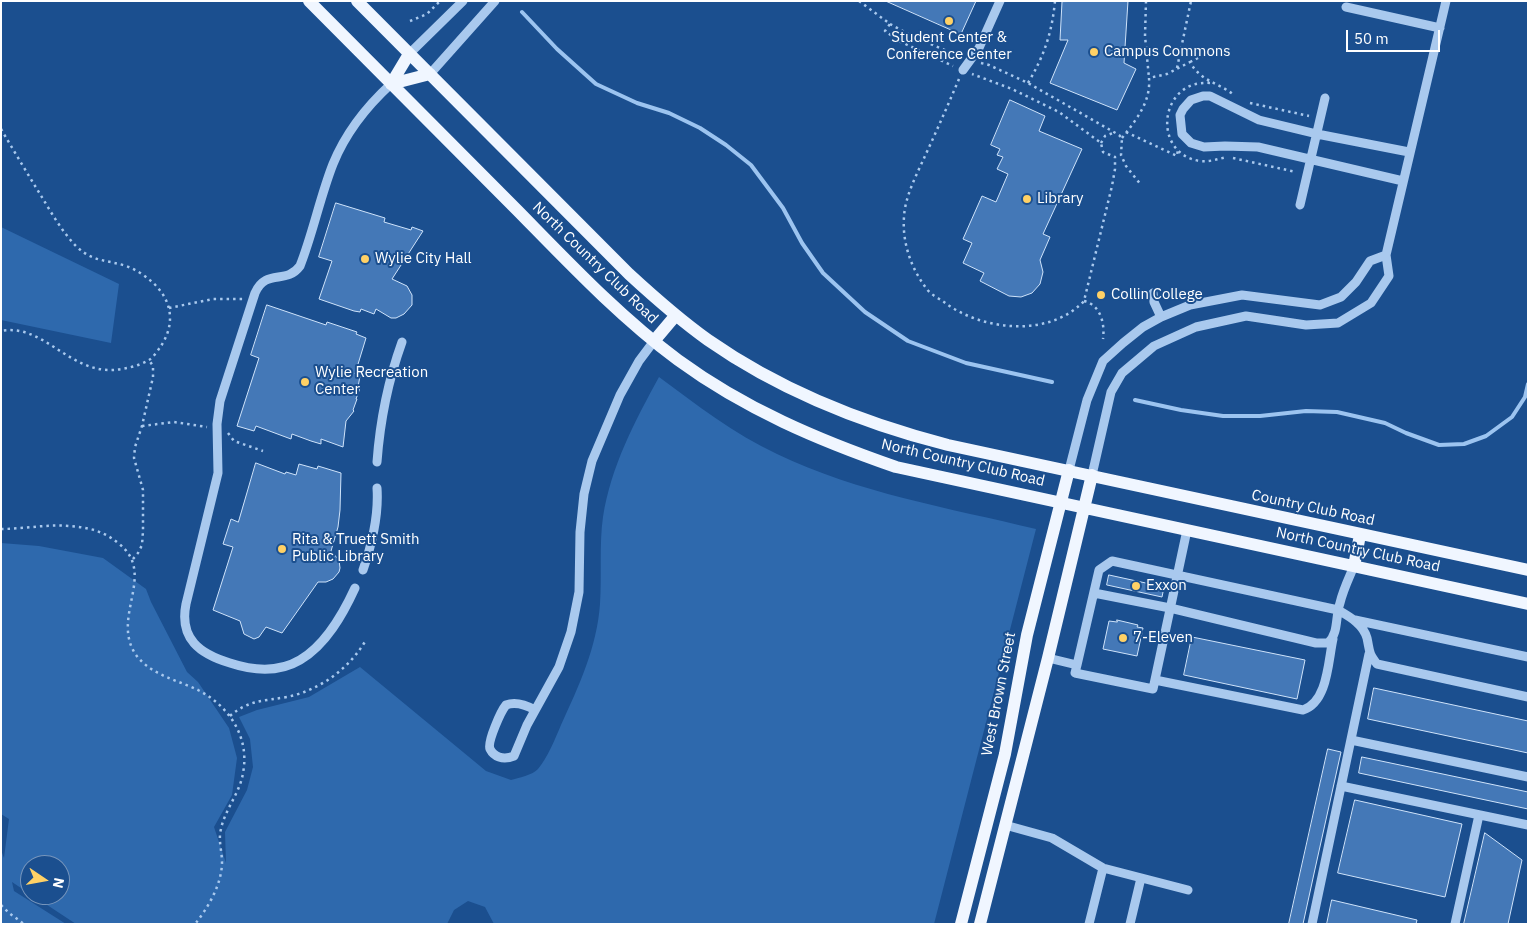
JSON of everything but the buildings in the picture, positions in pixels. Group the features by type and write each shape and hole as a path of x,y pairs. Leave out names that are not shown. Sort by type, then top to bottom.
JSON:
{"main road":[{"name":"North Country Club Road","path":"309,1 606,299 679,361 739,400 773,418 830,444 896,467 1528,604"},
{"name":"North Country Club Road","path":"357,1 629,274 676,315 731,355 804,396 899,432 948,445 1092,475"},
{"path":"391,84 409,54"},
{"path":"391,84 430,74"},
{"path":"654,341 676,315"},
{"name":"West Brown Street","path":"961,924 1005,754 1027,635 1069,470"},
{"path":"980,924 1048,658 1092,475"},
{"name":"Country Club Road","path":"1092,475 1360,535 1528,570"},
{"path":"1354,566 1360,535"},
{"path":"1005,754 1000,796 1001,820 1005,825"}],"street":[{"path":"409,54 462,1"},
{"path":"430,74 495,1"},
{"path":"963,70 979,48 1000,1"},
{"path":"1092,475 1111,392 1122,373 1154,346 1196,328 1246,316 1306,325 1338,323 1371,304 1389,276 1386,255 1446,1"},
{"path":"1346,7 1440,28"},
{"path":"355,588 341,615 313,651 292,664 269,670 248,668 212,658 197,647 187,631 184,610 218,473 217,430 220,401 258,287 266,279 292,274 300,266 339,151 361,115 391,84"},
{"path":"1403,181 1258,147 1197,146 1186,140 1182,134 1180,115 1191,100 1210,96 1259,120 1317,134 1409,152"},
{"path":"1300,205 1325,98"},
{"path":"1069,470 1087,400 1103,361 1143,327 1161,316 1190,305 1242,295 1320,305 1341,297 1356,282 1370,262 1386,255"},
{"path":"1153,293 1154,302 1161,316"},
{"path":"535,710 520,704 512,703 506,705 490,742 492,753 504,758 514,756 535,710 559,667 576,612 580,576 580,532 584,491 591,464 620,395 639,361 654,341"},
{"path":"378,462 382,418 387,392 402,342"},
{"path":"363,570 372,541 377,488"},
{"path":"1187,530 1178,576 1153,689 1075,673 1099,570 1112,561 1178,576 1338,610 1356,620 1528,658"},
{"path":"1155,680 1304,710 1315,704 1322,691 1338,610 1354,566"},
{"path":"1094,593 1170,608 1316,643 1328,643 1333,639"},
{"path":"1312,924 1369,654 1366,636 1356,620"},
{"path":"1369,654 1377,664 1528,697"},
{"path":"1048,658 1077,665"},
{"path":"1351,740 1528,777"},
{"path":"1341,786 1528,825"},
{"path":"1455,924 1479,815"},
{"path":"1005,825 1052,838 1103,868 1188,890"},
{"path":"1089,924 1103,868"},
{"path":"1130,924 1141,878"}],"path":[{"path":"410,21 427,14 440,1"},
{"path":"859,1 890,24 946,52 988,65 1028,83 1115,133 1122,138 1121,155 1126,166 1140,185"},
{"path":"1028,83 1041,61 1048,41 1055,1"},
{"path":"1146,1 1145,36 1149,78"},
{"path":"1177,68 1191,1"},
{"path":"890,24 885,32 899,41 963,70 1012,89 1059,112 1101,143 1103,152 1115,157 1121,155"},
{"path":"1190,62 1206,54"},
{"path":"963,70 917,173 904,216 908,256 926,290 946,305 983,322 1010,326 1039,324 1063,317 1076,309 1084,301 1112,186 1115,157"},
{"path":"1,129 58,222 77,247 104,262 128,266 150,280 170,308 171,320 168,333 159,350 149,360 125,369 97,369 78,363 33,335 1,331"},
{"path":"1126,132 1177,156 1178,149"},
{"path":"1101,143 1105,136 1115,133"},
{"path":"170,308 213,299 243,300 245,292"},
{"path":"1084,301 1090,302 1104,322 1103,339"},
{"path":"133,559 142,545 142,490 134,458 135,447 142,426 153,377 154,366 149,360"},
{"path":"142,426 174,422 227,430 234,441 263,451"},
{"path":"1,529 61,526 90,529 116,541 125,548 133,559 135,578 127,623 130,644 135,654 154,670 198,690 219,704 236,725 241,738 244,772 237,793 221,828 221,870 218,882 195,924"},
{"path":"230,716 244,705 303,692 315,686 340,672 366,640"},
{"path":"1,905 24,924"}],"shaded area":[{"path":"1,227 119,284 111,343 1,320"},
{"path":"659,377 746,437 808,468 904,498 1036,529 934,924 494,924 485,907 468,901 454,910 447,924 76,924 47,905 70,905 70,855 20,855 20,887 12,882 14,891 20,895 20,905 36,905 66,924 1,924 1,850 4,858 9,819 1,814 1,543 39,546 103,558 146,589 187,672 198,682 229,728 237,758 232,795 214,827 226,863 225,832 247,790 253,767 250,739 239,717 257,710 309,697 360,667 486,771 511,780 529,775 538,769 554,742 591,651 600,604 603,517 618,462 641,410"}],"waterway":[{"path":"522,12 557,49 596,84 637,103 669,113 700,128 726,145 751,165 783,208 802,243 823,273 865,312 908,341 966,363 1052,382"},
{"path":"1135,400 1181,410 1223,416 1260,416 1306,411 1337,412 1385,423 1439,445 1464,444 1486,436 1512,417 1525,397 1528,384"}],"place":[{"name":"Student Center & Conference Center","path":"949,21"},
{"name":"Campus Commons","path":"1094,52"},
{"name":"Library","path":"1027,199"},
{"name":"Wylie City Hall","path":"365,259"},
{"name":"Collin College","path":"1101,295"},
{"name":"Wylie Recreation Center","path":"305,382"},
{"name":"Rita & Truett Smith Public Library","path":"282,549"},
{"name":"Exxon","path":"1136,586"},
{"name":"7-Eleven","path":"1123,638"}]}
